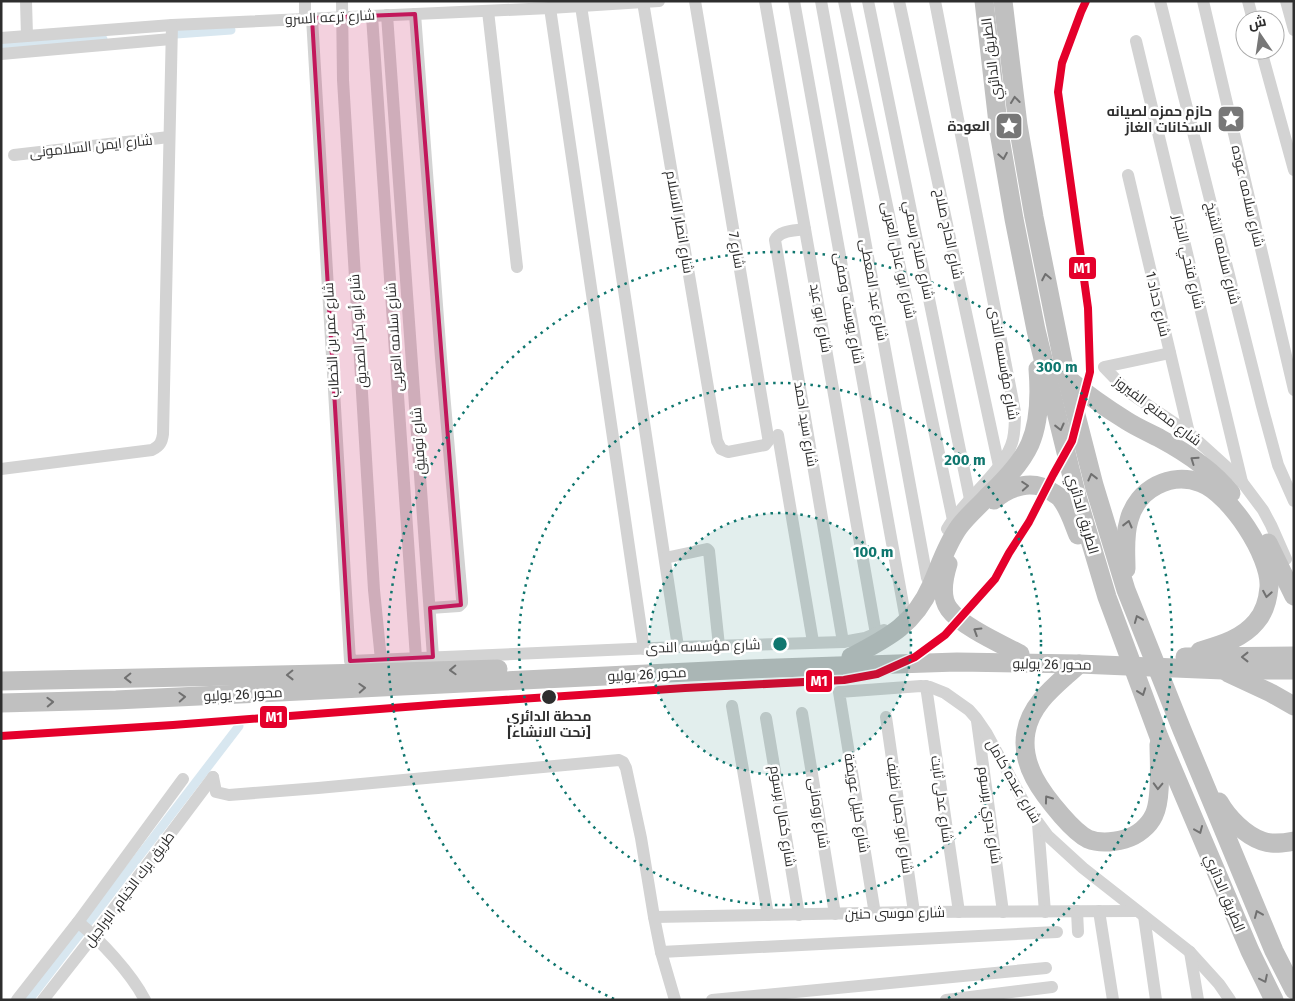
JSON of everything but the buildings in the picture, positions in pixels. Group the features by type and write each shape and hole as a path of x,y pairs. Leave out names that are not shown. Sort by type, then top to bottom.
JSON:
{"highway":[{"name":"الطريق الدائري","path":"984,2 1000,132 1014,219 1036,330 1094,485 1126,590 1274,951 1294,990"},
{"name":"الطريق الدائري","path":"1003,2 1018,125 1056,325 1055,378 1076,493 1107,597 1159,737 1250,951 1274,1000"},
{"path":"847,649 879,642 904,625 914,615 923,602 942,557 958,528 1014,469 1029,446 1055,378 1128,422 1161,439 1206,468 1226,487 1260,530 1294,596"},
{"path":"1126,590 1126,534 1129,519 1135,505 1144,493 1157,485 1171,480 1186,479 1201,483 1214,491 1240,518 1250,533 1266,567 1269,586 1266,604 1257,621 1243,634 1226,643 1181,657"},
{"path":"1020,654 959,619 948,608 943,593 948,564 960,539 982,510 998,496 1017,486 1035,485 1045,487 1060,498 1070,515 1107,597"},
{"name":"محور 26 يوليو","path":"1,681 377,673 847,649 1181,657 1294,656"},
{"name":"محور 26 يوليو","path":"1,703 116,700 823,666 957,662 1079,664 1223,670 1294,670"},
{"path":"1079,664 1038,703 1026,731 1025,748 1028,763 1035,779 1050,802 1087,839 1098,842 1113,842 1129,838 1148,824 1154,814 1157,803 1159,737"},
{"path":"1223,670 1294,706"},
{"path":"1182,730 1221,805 1239,826 1263,842 1278,844 1294,841"}],"street":[{"path":"26,1 27,36"},
{"name":"شارع عمر بن الخطاب","path":"304,1 310,22 350,661"},
{"name":"شارع أبو بكر الصديق","path":"342,1 343,80 349,183 374,590 381,660"},
{"name":"شارع 7","path":"695,1 768,437 765,445 728,452 720,449 717,441"},
{"name":"شارع ابو عيد","path":"765,1 876,634"},
{"name":"شارع يوسف وصفى","path":"794,1 905,615"},
{"name":"شارع عبد المعطى","path":"821,1 927,578"},
{"name":"شارع ابو عادل العربى","path":"844,1 953,520"},
{"name":"شارع صلاح رسمي","path":"868,1 970,498"},
{"name":"شارع الحاج صلاح","path":"899,1 999,466"},
{"name":"شارع مؤسسه الندى","path":"350,661 678,646 813,642 847,649 854,640 876,634 905,615 922,591 953,520 1007,454 1013,440 1015,426 1015,412 934,1"},
{"name":"شارع سلامه الشيخ","path":"1160,1 1273,450 1287,471 1294,501"},
{"name":"شارع سلامه عوده","path":"1203,1 1294,390"},
{"path":"1286,1 1294,30"},
{"name":"شارع ترعه السرو","path":"1,38 172,25 342,23 387,20 411,13 448,7 471,6 488,11 650,2"},
{"name":"شارع انصار الاسلام","path":"650,2 717,441"},
{"path":"581,6 678,646"},
{"path":"550,8 644,648"},
{"path":"488,11 517,267"},
{"path":"411,13 462,599 459,606 430,608"},
{"name":"شارع توفيق","path":"387,20 433,657"},
{"name":"شارع سلامه العربى","path":"372,21 416,658"},
{"path":"1,469 152,450 162,442 172,25"},
{"path":"1,54 172,39"},
{"name":"شارع فتحي النجار","path":"1136,40 1242,482"},
{"path":"1264,60 1294,170"},
{"name":"شارع ايمن السلامونى","path":"14,155 169,137"},
{"name":"شارع حداد 1","path":"1128,175 1189,433"},
{"name":"شارع سيد احمد","path":"805,230 780,233 776,240 847,649"},
{"name":"شارع مصنع الفيروز","path":"1170,353 1104,367 1127,391 1189,433 1242,482 1263,510 1294,578"},
{"path":"778,435 813,642"},
{"path":"665,558 709,550 718,646"},
{"name":"شارع عبده كامل","path":"839,692 926,686 945,693 969,710 992,742 1026,806 1048,836 1060,849 1190,952 1230,1000"},
{"name":"شارع عدلى ثابت","path":"926,686 958,912"},
{"name":"شارع خليل عويضة","path":"839,692 875,914"},
{"path":"732,706 768,915"},
{"name":"شارع رومانى","path":"802,713 835,914"},
{"name":"شارع ابو جمال نظيف","path":"886,717 914,912"},
{"name":"شارع كمال برسوم","path":"766,718 799,915"},
{"name":"شارع بدري برسوم","path":"976,718 1003,912"},
{"name":"طريق برك الخيام, البراجيل","path":"44,1000 213,777 216,792 229,794 318,788 619,760 623,762 626,768 641,838 654,916"},
{"name":"طريق برك الخيام, البراجيل","path":"17,1000 78,922 183,779"},
{"path":"1038,823 1046,912"},
{"path":"1077,911 1078,932"},
{"name":"شارع موسى حنين","path":"654,916 1077,911 1140,914"},
{"path":"1099,911 1113,1000"},
{"path":"1140,914 1156,1000"},
{"path":"654,916 661,952 675,1000"},
{"path":"78,922 94,935 135,983 145,1000"},
{"path":"661,952 1057,932"},
{"path":"1190,952 1198,1000"},
{"path":"712,1000 1046,968"},
{"path":"946,1000 1052,987"}],"highlighted area":[{"path":"415,14 461,605 430,608 433,657 350,661 312,18"}],"waterway":[{"path":"176,34 231,30"},
{"path":"1,46 103,39"},
{"path":"29,1000 239,726"}],"transit line":[{"name":"M1","path":"1,736 444,704 685,688 844,680 877,674 915,657 945,635 995,579 1029,522 1072,441 1090,372 1088,308 1058,92 1062,63 1086,1"}],"place":[{"name":"حازم حمزه لصيانه السخانات الغاز","path":"1231,119"},
{"name":"العودة","path":"1009,126"},
{"name":"محطة الدائري [تحت الانشاء]","path":"549,697"}]}
